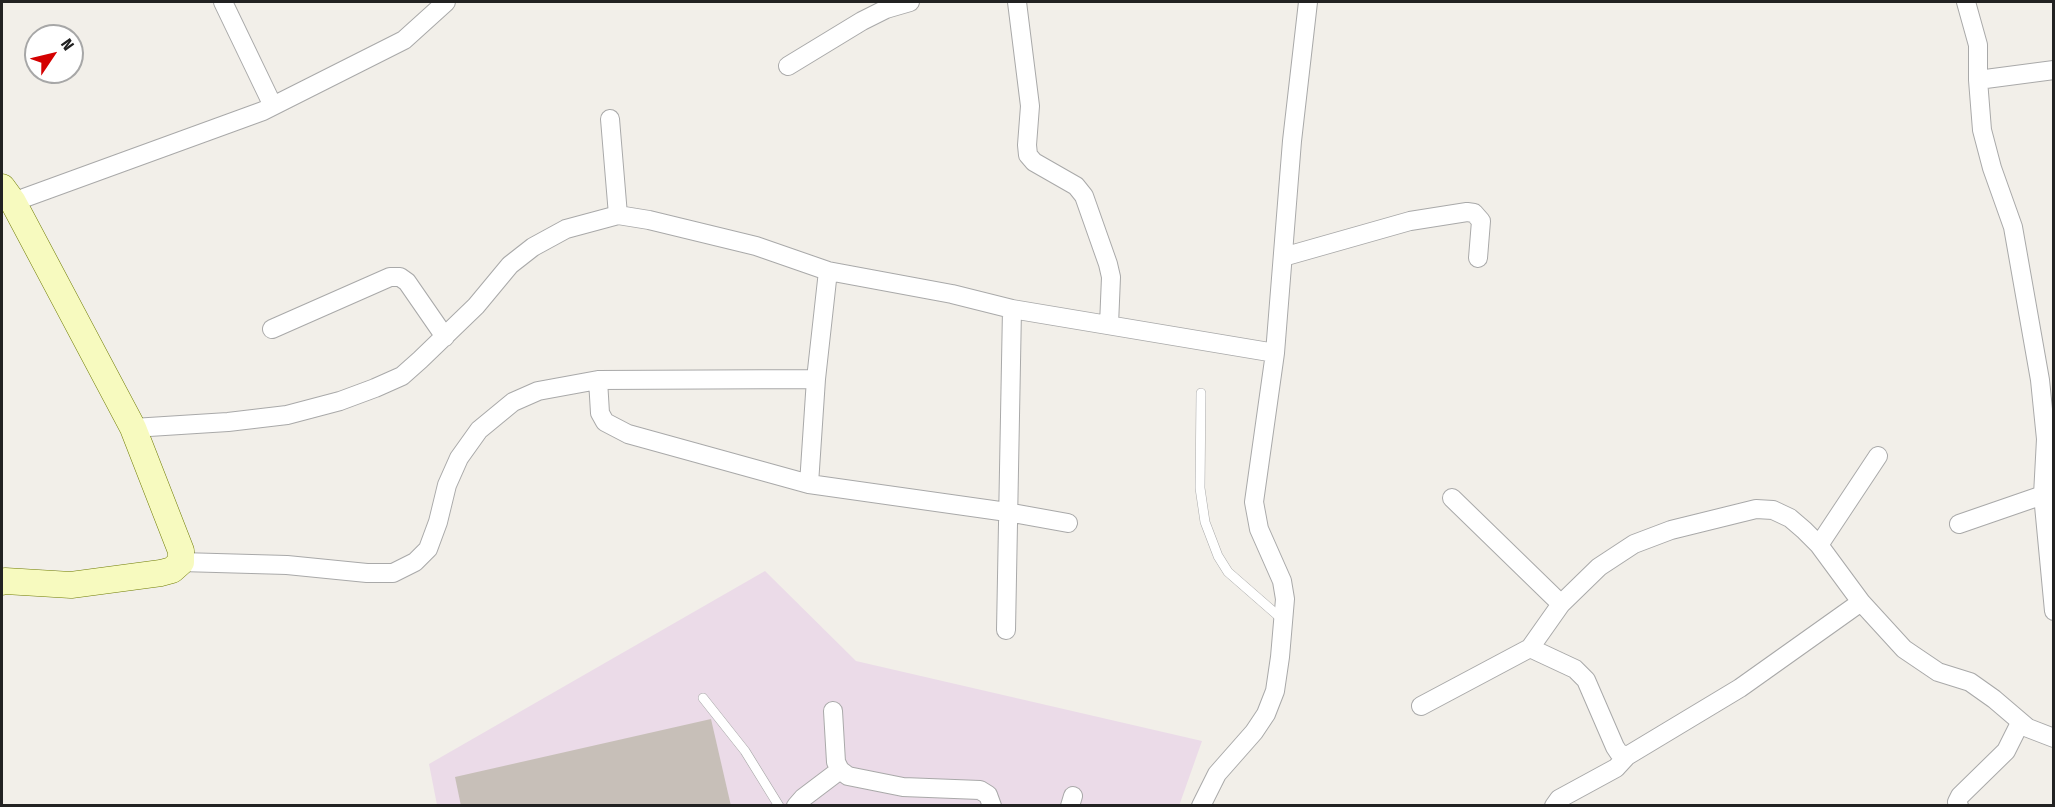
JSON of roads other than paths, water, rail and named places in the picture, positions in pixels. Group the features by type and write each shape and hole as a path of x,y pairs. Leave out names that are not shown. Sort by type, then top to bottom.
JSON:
{"street":[{"path":"223,2 273,106"},
{"path":"181,562 178,539 133,428 7,194 273,106 404,40 443,2"},
{"path":"788,66 862,21 886,9 910,2"},
{"path":"1017,2 1030,106 1028,155 1034,162 1076,186 1083,196 1108,264 1111,290 1110,325"},
{"path":"1201,806 1218,774 1254,732 1266,714 1275,691 1280,657 1285,599 1282,581 1259,529 1254,502 1275,353 1292,141 1308,2"},
{"path":"1966,2 1974,23 1978,45 1982,130 1992,168 2013,227 2040,380 2046,439 2043,495 2054,611"},
{"path":"1978,80 2054,70"},
{"path":"610,118 618,215"},
{"path":"1283,257 1410,221 1467,212 1474,213 1481,221 1478,258"},
{"path":"133,428 240,421 287,415 340,401 402,376 476,306 510,265 533,247 566,229 618,215 649,220 756,246 828,271 952,294 1012,309 1275,353"},
{"path":"809,484 816,379 828,271"},
{"path":"272,329 390,277 399,277 407,282 445,337"},
{"path":"1006,630 1012,309"},
{"path":"2,582 71,585 161,573 172,570 181,562 287,565 367,573 393,573 415,561 428,549 438,522 447,485 459,458 479,430 513,402 538,391 598,380 816,379"},
{"path":"598,380 600,413 612,428 628,434 809,484 1007,512 1068,524"},
{"path":"1820,545 1878,456"},
{"path":"1959,524 2043,495"},
{"path":"1452,498 1561,604"},
{"path":"1421,706 1530,648 1561,604 1599,567 1634,544 1671,530 1756,509 1773,510 1790,518 1820,545 1861,602 1904,649 1938,672 1970,682 1994,699 2020,723 2054,738"},
{"path":"1554,806 1559,799 1610,771 1627,756 1740,688 1861,602"},
{"path":"1530,648 1575,669 1586,680 1615,747 1619,753 1627,756"},
{"path":"833,711 836,762 840,770 848,776 903,787 980,789 988,795 992,806"},
{"path":"1959,806 1957,802 1960,796 2006,751 2020,723"},
{"path":"796,806 840,770"}],"lane":[{"path":"1202,393 1200,488 1205,522 1218,556 1228,572 1283,620"},
{"path":"703,698 745,751 779,806"}]}
